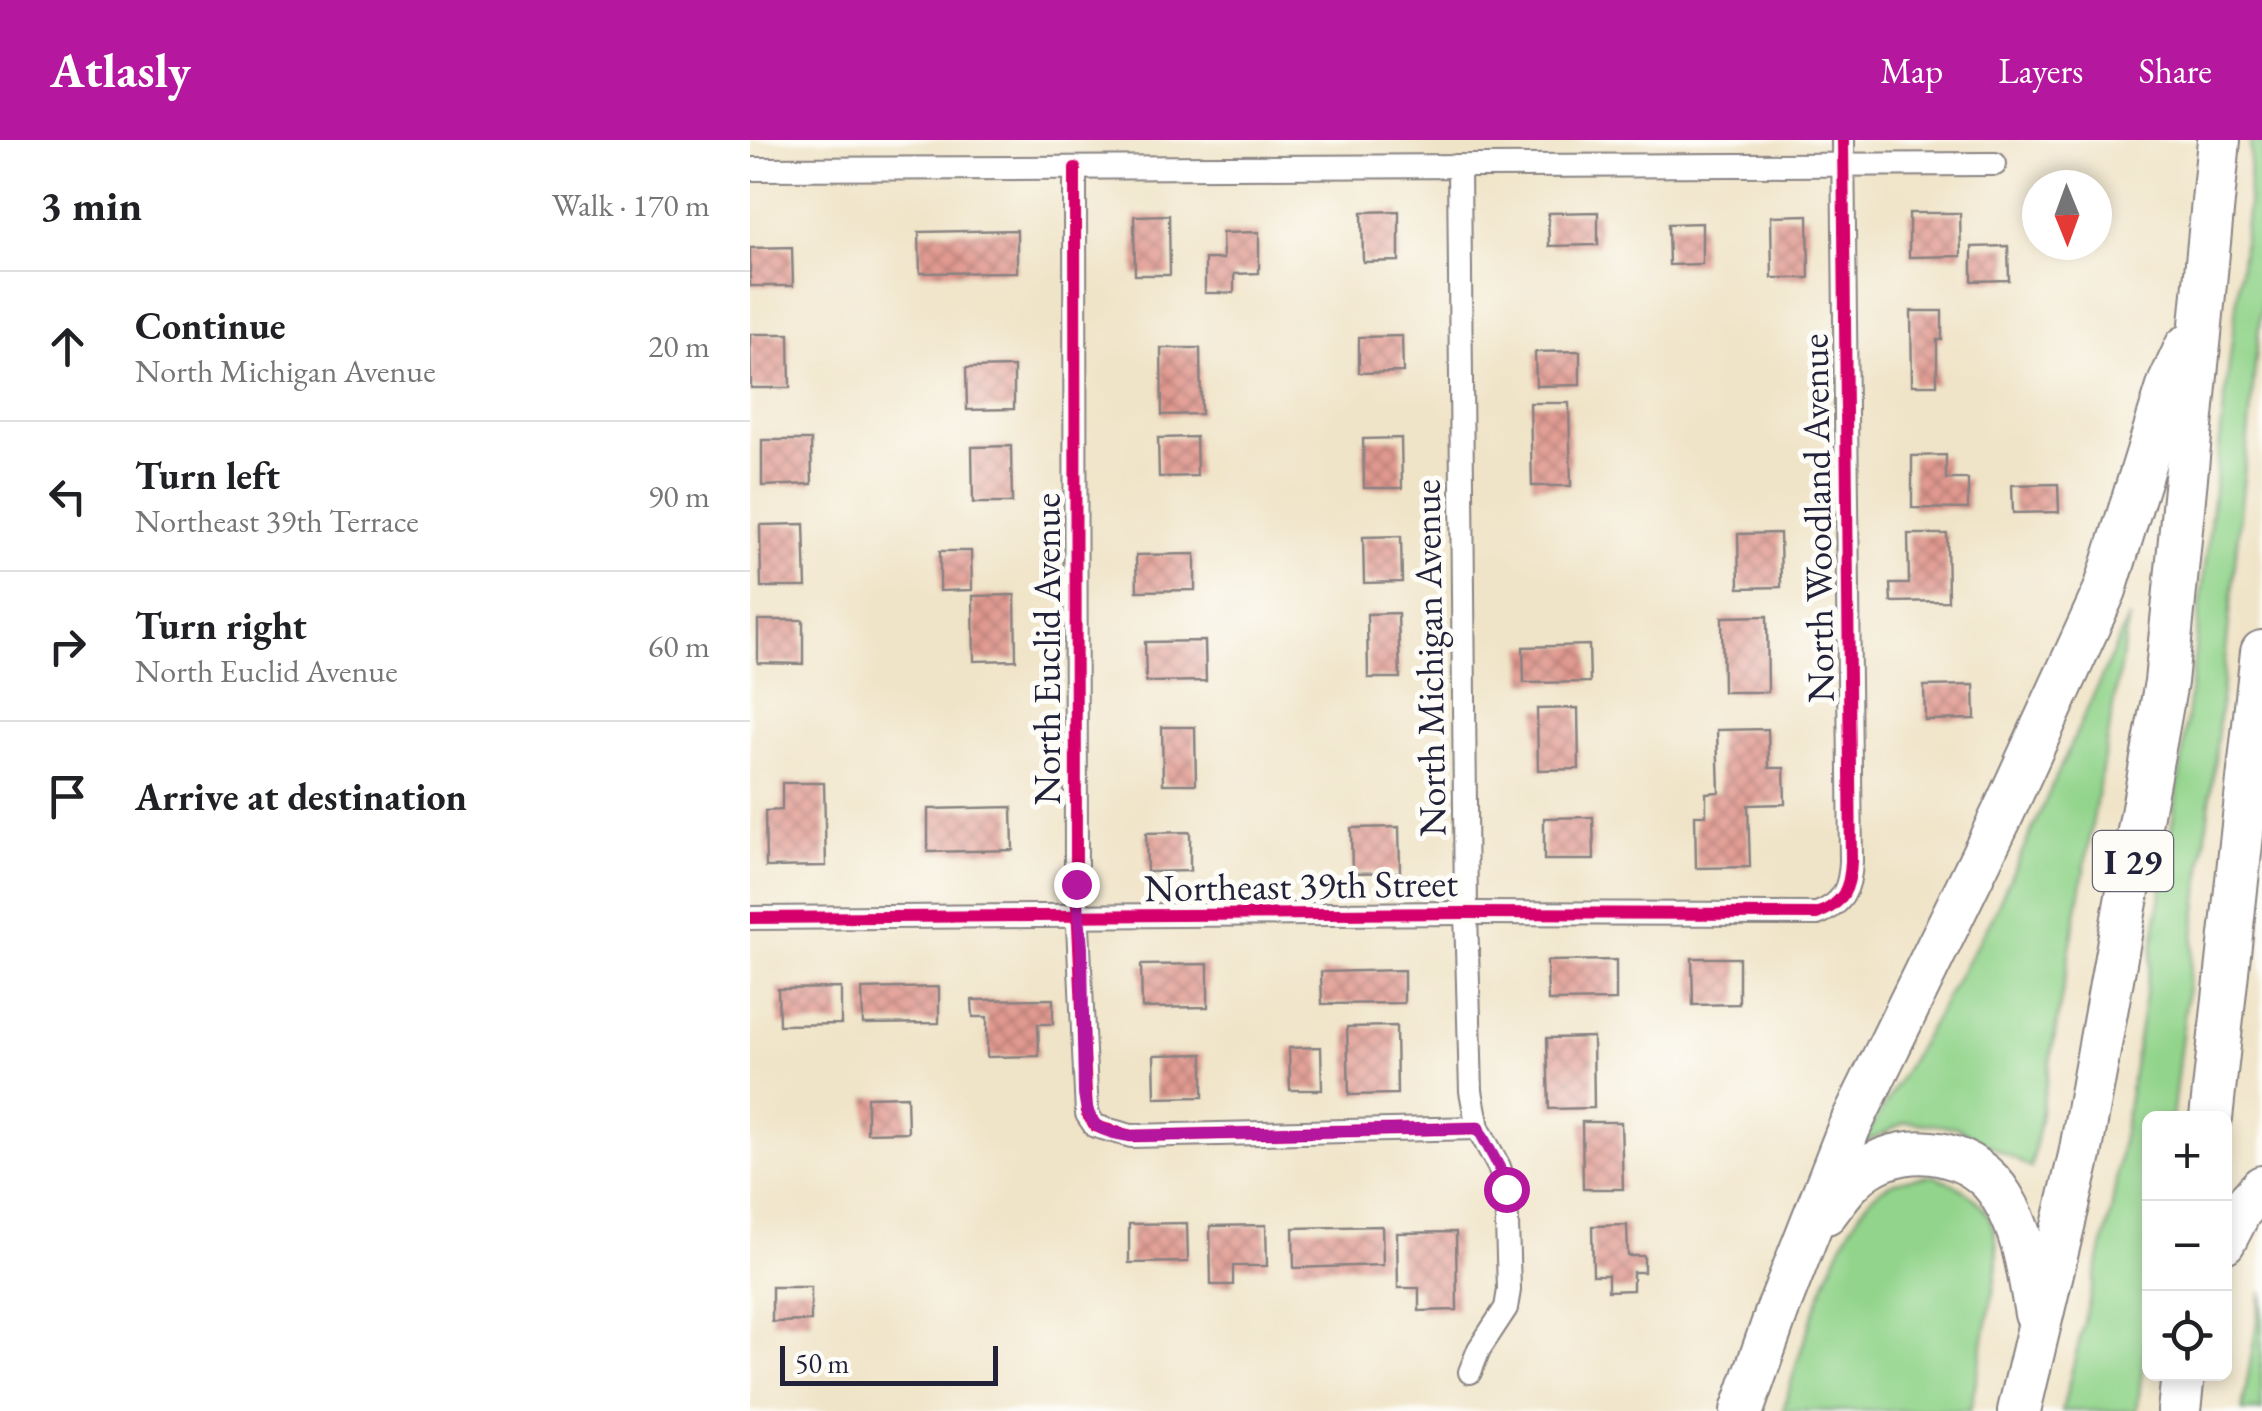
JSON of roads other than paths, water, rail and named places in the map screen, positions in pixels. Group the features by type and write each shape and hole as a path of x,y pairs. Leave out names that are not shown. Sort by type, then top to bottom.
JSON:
{"highway":[{"name":"I 29","path":"2019,1411 2080,1155 2166,682 2219,140"},
{"path":"1742,1411 1849,1128 2002,815 2097,608 2170,384 2204,305"},
{"path":"2212,1111 2262,652"},
{"path":"1807,1237 1850,1182 1867,1168 1888,1157 1912,1152 1955,1158 1986,1176 2001,1194 2028,1267 2039,1330"},
{"path":"2232,1226 2240,1211 2262,1187"},
{"path":"2178,1411 2182,1381"}],"street":[{"name":"North Woodland Avenue","path":"1843,140 1851,861 1845,894"},
{"path":"750,169 1995,164"},
{"name":"North Michigan Avenue","path":"1459,166 1471,1091 1478,1128 1506,1189 1509,1290 1506,1308 1479,1349 1470,1372"},
{"name":"North Euclid Avenue","path":"1075,168 1079,917 1087,1114 1096,1126 1131,1136 1478,1128"},
{"name":"Northeast 39th Street","path":"750,918 1466,912 1816,914 1835,907 1845,894"}]}
